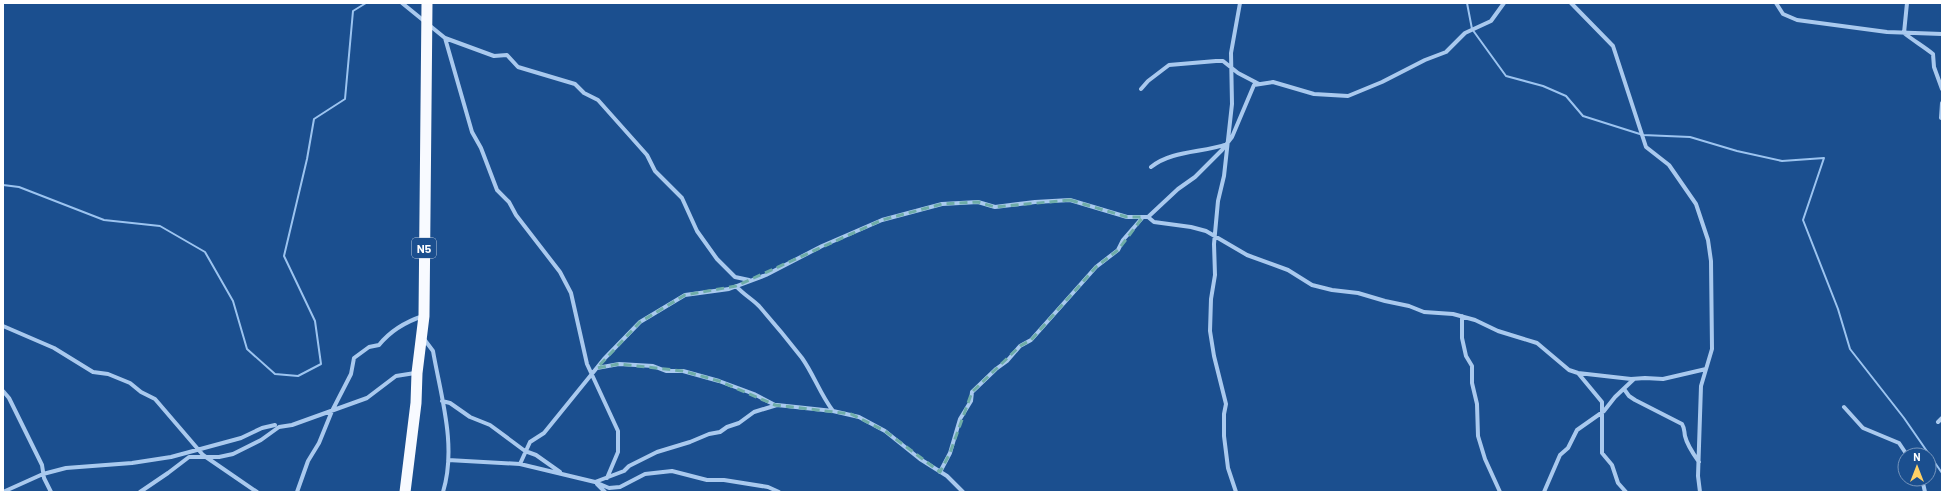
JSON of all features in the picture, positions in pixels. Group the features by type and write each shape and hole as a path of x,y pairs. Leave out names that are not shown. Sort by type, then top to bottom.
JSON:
{"highway":[{"name":"N5","path":"405,492 416,403 417,373 424,316 427,3"}],"street":[{"path":"402,3 445,38 494,56 507,55 518,67 575,84 584,92 598,100 647,155 655,171 682,198 697,231 717,259 735,277 751,280"},
{"path":"1236,492 1228,468 1224,436 1226,404 1210,336 1211,299 1215,275 1215,236 1218,201 1224,176 1232,104 1231,53 1240,3"},
{"path":"940,472 950,453 960,419 971,401 972,392 996,369 1007,361 1020,346 1031,340 1096,267 1118,250 1123,240 1145,217 1178,189 1195,177 1227,144 1232,137 1254,85 1273,82 1314,94 1348,96 1382,82 1425,60 1446,52 1465,33 1491,21 1504,3"},
{"path":"1571,3 1613,46 1646,147 1669,165 1696,204 1702,218 1708,240 1712,288 1712,349 1702,386 1699,463 1700,492"},
{"path":"1776,3 1783,14 1797,20 1887,32 1942,34"},
{"path":"1904,33 1907,3"},
{"path":"1904,33 1918,45 1924,47 1933,54 1934,67 1942,89"},
{"path":"445,38 472,132 481,148 497,190 509,202 516,215 560,272 571,293 587,364 618,430 618,452 607,478"},
{"path":"1141,89 1148,81 1170,65 1216,61 1223,61 1260,84"},
{"path":"1942,103 1942,118"},
{"path":"1151,167 1156,163 1177,155 1227,144"},
{"path":"520,464 530,442 549,428 597,368 640,322 685,295 729,289 792,263 822,246 882,220 942,204 978,202 995,207 1035,202 1070,200 1127,217 1145,217 1154,222 1198,228 1247,255 1288,270 1312,285 1332,290 1358,292 1385,301 1409,306 1424,312 1443,312 1462,316 1475,320 1498,331 1537,343 1569,370 1578,373 1634,379 1663,379 1706,369"},
{"path":"736,286 744,296 758,305 767,318 779,329 802,359 823,399 833,411"},
{"path":"297,492 304,471 319,443 332,411 351,374 354,358 369,347 379,345 386,336 406,322 424,316"},
{"path":"1462,316 1462,338 1466,356 1472,366 1472,383 1477,404 1478,436 1485,459 1500,492"},
{"path":"3,326 54,348 93,372 108,374 130,383 141,392 155,399 185,436 206,457 258,492"},
{"path":"421,336 433,351 449,444 446,481 443,492"},
{"path":"597,368 619,364 653,366 666,371 683,372 719,380 749,392 775,405 851,414 885,431 920,460 947,476 963,492"},
{"path":"140,492 189,457 219,457 233,454 261,440 279,427 292,425 367,398 396,376 417,373"},
{"path":"1578,373 1600,400 1602,413 1602,453 1612,465 1618,483 1626,492"},
{"path":"1544,492 1560,455 1568,448 1577,430 1602,413 1634,379"},
{"path":"1624,389 1629,396 1635,400 1682,424 1685,429 1687,442 1699,463"},
{"path":"3,391 9,398 42,465 51,492"},
{"path":"442,401 450,403 470,417 490,425 525,451 536,455 563,473"},
{"path":"595,482 607,478 657,452 697,440 709,434 720,432 727,427 739,423 754,412 775,405"},
{"path":"1844,407 1864,428 1899,443 1902,447"},
{"path":"1938,422 1942,418"},
{"path":"4,492 44,474 77,466 102,466 118,463 132,463 199,450 241,438 262,428 275,425"},
{"path":"448,460 520,464 563,473 595,482 609,488 620,486 644,474 672,471 707,480 728,480 768,487 779,492"},
{"path":"595,482 604,492"}],"highlighted area":[{"path":"1070,200 1127,217 1143,217 1118,250 1096,267 1031,340 1020,346 972,392 950,453 940,472 885,431 851,414 775,405 719,381 683,371 619,364 597,368 640,322 685,295 736,286 882,220 942,204 978,202 995,207"}],"waterway":[{"path":"3,185 19,187 104,220 160,226 205,252 233,301 247,349 275,374 298,376 321,364 315,321 284,256 307,159 314,119 345,99 353,11 366,3"},
{"path":"1467,3 1472,29 1506,76 1543,86 1566,96 1583,116 1643,135 1690,137 1737,151 1782,161 1824,158 1803,220 1838,309 1850,349 1904,418 1942,473"}]}
